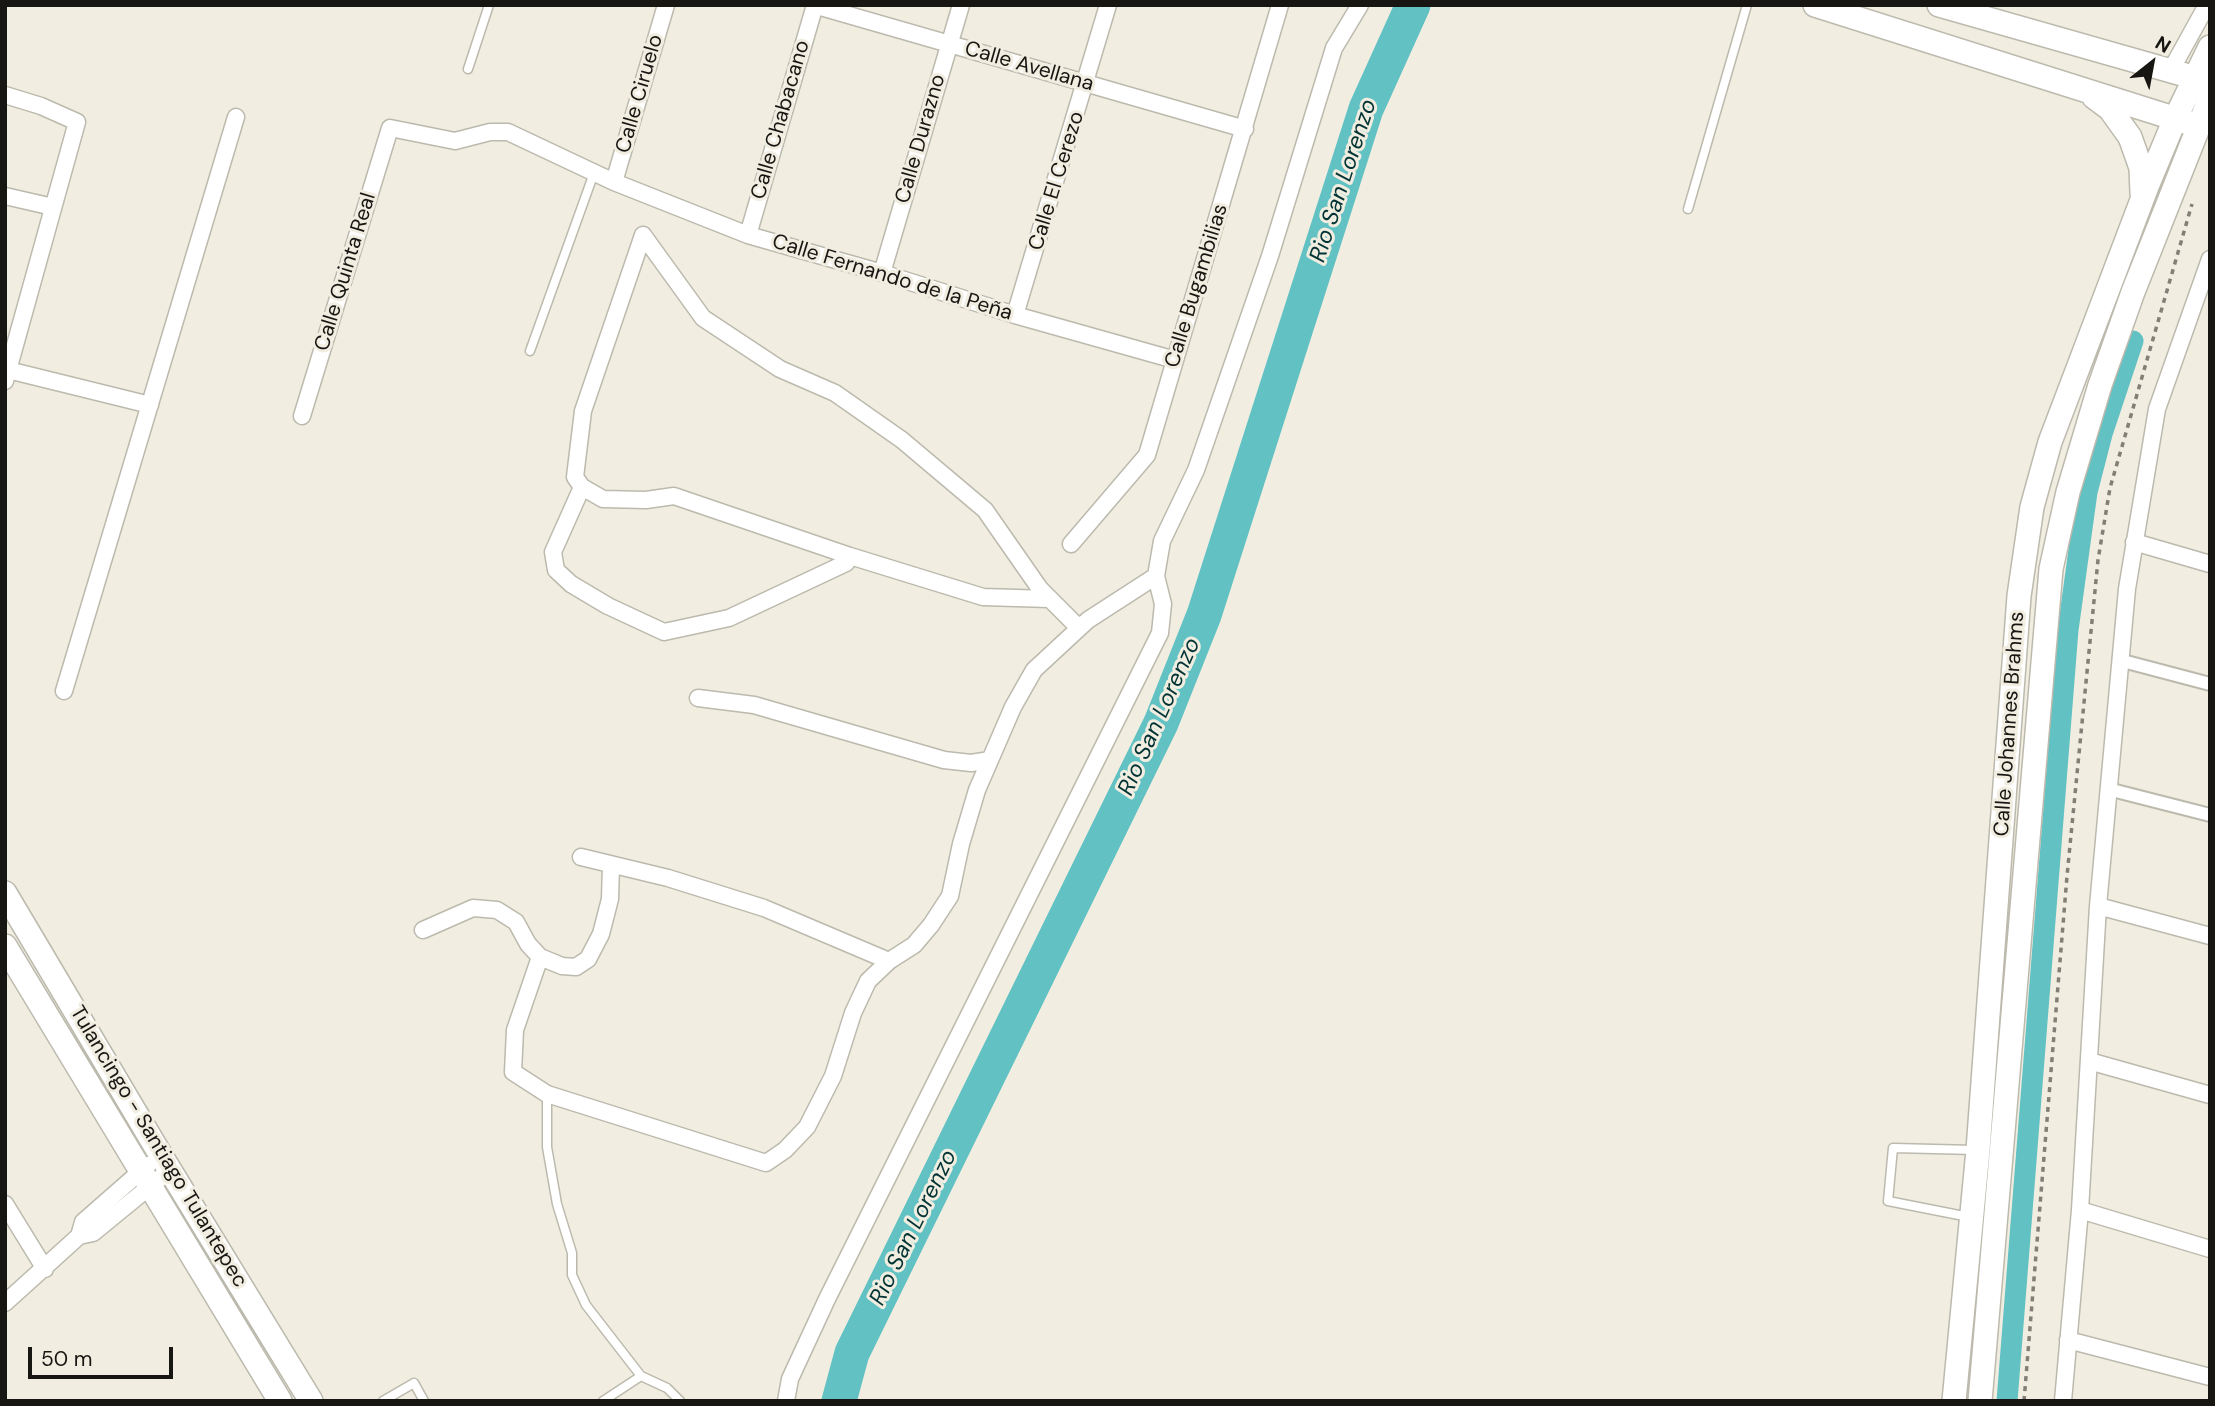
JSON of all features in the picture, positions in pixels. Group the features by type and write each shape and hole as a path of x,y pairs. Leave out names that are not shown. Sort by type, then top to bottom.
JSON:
{"main road":[{"path":"1815,5 2204,127"},
{"path":"1939,5 1972,9 2202,79"},
{"name":"Calle Johannes Brahms","path":"1954,1401 1973,1217 2024,547 2039,477 2050,442 2175,119 2202,79 2210,47"},
{"path":"2083,90 2110,109 2130,137 2141,168 2142,202"},
{"name":"Calle Johannes Brahms","path":"1980,1401 2051,569 2068,492 2100,385 2133,292 2204,127 2210,98"},
{"name":"Tulancingo - Santiago Tulantepec","path":"5,893 165,1162 312,1401"},
{"name":"Tulancingo - Santiago Tulantepec","path":"5,946 280,1401"}],"street":[{"name":"Calle Avellana","path":"814,5 1245,129"},
{"name":"Calle Chabacano","path":"748,235 814,5"},
{"name":"Calle Durazno","path":"882,273 961,5"},
{"name":"Calle El Cerezo","path":"1016,315 1108,5"},
{"name":"Calle Bugambilias","path":"1071,544 1147,455 1280,5"},
{"path":"786,1401 790,1379 827,1299 1160,633 1163,604 1156,576 1162,541 1196,470 1270,256 1334,48 1360,5"},
{"path":"2171,70 2207,5"},
{"name":"Calle Ciruelo","path":"614,182 661,6"},
{"path":"5,95 41,106 76,122 7,376 150,405"},
{"path":"64,691 236,117"},
{"name":"Calle Fernando de la Peña","path":"390,128 454,141 490,132 508,132 614,182 748,235 1175,360"},
{"name":"Calle Quinta Real","path":"302,415 390,128"},
{"path":"5,196 53,207"},
{"path":"1049,599 983,597 850,556 674,496 646,500 603,499 582,487 575,477 583,411 643,235 703,318 780,369 835,393 902,440 985,510 1040,589 1079,628"},
{"path":"2063,1401 2080,1210 2098,906 2119,660 2134,542 2157,409 2210,258"},
{"path":"582,487 553,552 556,570 571,584 664,632 729,618 846,563 850,556"},
{"path":"2134,542 2210,564"},
{"path":"540,957 515,1030 513,1072 547,1094 766,1163 785,1150 807,1127 833,1076 853,1013 868,981 888,961 914,945 950,896 976,790 1013,707 1034,670 1088,620 1156,576"},
{"path":"2119,660 2210,684"},
{"path":"698,698 754,705 944,760 971,763 990,760"},
{"path":"2108,789 2210,815"},
{"path":"581,858 668,878 764,908 888,961"},
{"path":"423,930 473,908 496,910 516,922 527,944 540,957 562,966 576,967 588,960 601,934 610,899 611,865"},
{"path":"2098,906 2210,936"},
{"path":"2089,1061 2210,1095"},
{"path":"5,1303 46,1269 79,1236 83,1222 165,1162"},
{"path":"5,1204 46,1269"},
{"path":"2080,1210 2210,1249"},
{"path":"2068,1340 2210,1377"}],"lane":[{"path":"468,69 489,5"},
{"path":"1688,209 1747,5"},
{"path":"530,351 594,173"},
{"path":"547,1094 547,1147 557,1204 572,1253 572,1275 586,1305 641,1376 667,1388 680,1401"},
{"path":"1973,1217 1888,1201 1893,1148 1978,1150"},
{"path":"603,1401 641,1376"},
{"path":"383,1401 414,1383 424,1401"}],"path":[{"path":"2024,1401 2067,876 2098,560 2110,488 2193,202"}],"waterway":[{"name":"Rio San Lorenzo","path":"839,1401 852,1353 1161,723 1204,615 1366,109 1413,5"},
{"path":"2007,1401 2068,630 2087,492 2102,434 2133,341"}]}
